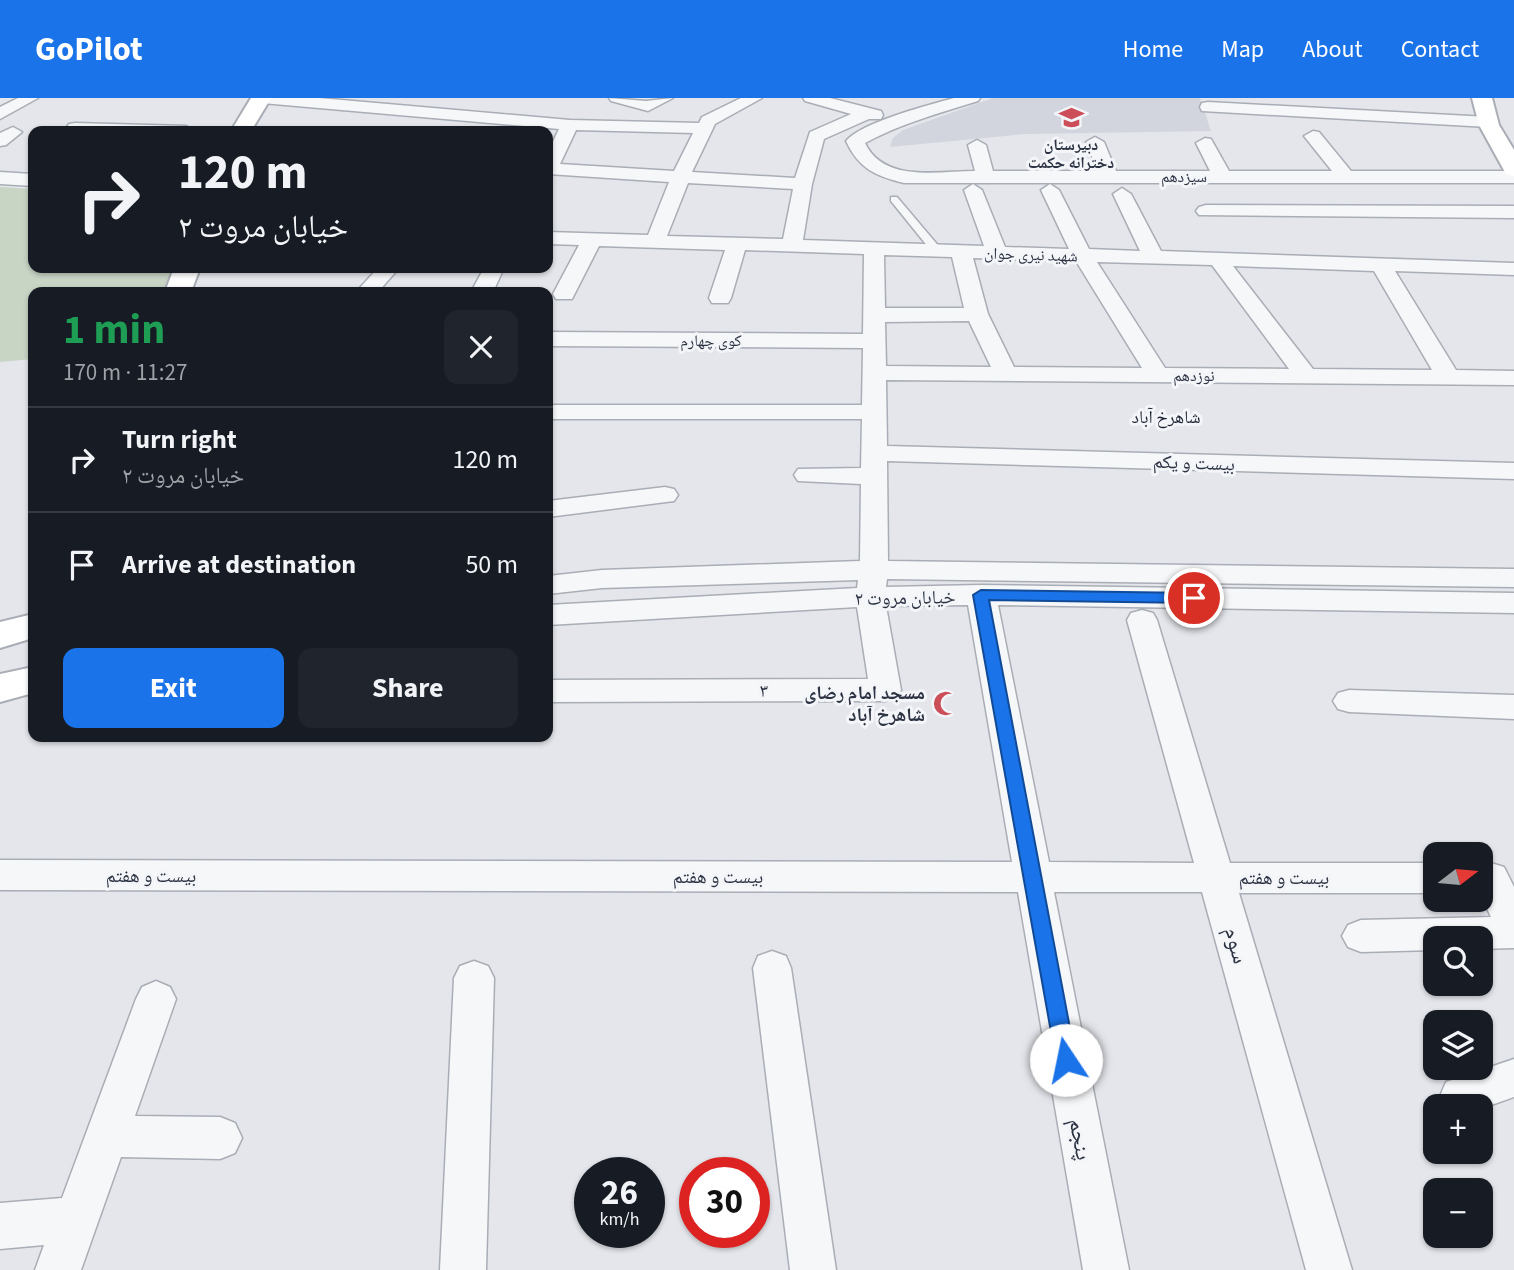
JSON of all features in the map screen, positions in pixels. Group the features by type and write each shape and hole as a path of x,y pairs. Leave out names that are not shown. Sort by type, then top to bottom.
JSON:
{"street":[{"path":"0,114 30,98"},
{"path":"244,126 262,98 570,125 704,128"},
{"path":"617,98 648,106 664,98"},
{"path":"655,242 681,176 708,121 754,98"},
{"path":"824,154 860,155 855,141 904,118 972,98"},
{"path":"817,99 865,114 904,118"},
{"path":"1415,102 1488,117"},
{"path":"1208,107 1488,117"},
{"path":"824,154 816,136 865,114"},
{"path":"1408,133 1488,117"},
{"path":"1488,117 1513,168"},
{"path":"553,159 570,125"},
{"path":"1312,136 1344,176"},
{"path":"1095,142 1109,176"},
{"path":"1205,143 1222,176"},
{"path":"977,145 979,183 997,253"},
{"path":"792,246 803,184 824,154"},
{"name":"سیزدهم","path":"860,155 874,169 904,177 979,183 1109,176 1344,176 1513,168"},
{"path":"553,169 803,184"},
{"path":"0,178 28,180"},
{"path":"1050,190 1082,255 1158,375"},
{"path":"1122,194 1154,258"},
{"path":"1206,211 1514,212"},
{"name":"شهید نیری جوان","path":"553,238 1514,269"},
{"path":"564,294 592,239"},
{"path":"720,298 737,244"},
{"path":"872,583 874,249"},
{"path":"961,251 977,314 1006,374"},
{"path":"1218,260 1306,376"},
{"path":"1381,265 1448,377"},
{"path":"372,287 384,273"},
{"path":"874,315 977,314"},
{"name":"کوی چهارم","path":"553,339 874,341"},
{"name":"نوزدهم","path":"874,373 1514,377"},
{"path":"553,412 874,412"},
{"name":"بیست و یکم","path":"807,475 874,465 1514,471"},
{"path":"553,508 665,495"},
{"name":"خیابان مروت ۲","path":"553,584 602,579 872,583 1514,578"},
{"name":"خیابان مروت ۲","path":"553,615 872,583 981,595 1514,603"},
{"name":"۳","path":"553,691 885,690 872,583"},
{"name":"پنجم","path":"981,595 1106,1270"},
{"name":"سوم","path":"1142,620 1329,1270"},
{"path":"0,635 28,627"},
{"path":"1349,701 1514,708"},
{"name":"بیست و هفتم","path":"0,875 1423,878"},
{"path":"1495,878 1514,925"},
{"path":"1361,936 1514,932"},
{"path":"772,968 813,1270"},
{"path":"463,1270 474,978"},
{"path":"58,1270 156,999"},
{"path":"1467,1094 1514,1077"},
{"path":"106,1136 220,1139"},
{"path":"0,1226 77,1219"}],"lane":[{"path":"894,199 937,251"}],"shaded area":[{"name":"دبیرستان دخترانه حکمت","path":"993,98 1200,98 1211,131 1025,134 890,147 893,138 903,130"}],"green space":[{"path":"0,187 28,189 28,273 172,273 168,287 28,287 28,359 0,362"}],"place":[{"name":"دبیرستان دخترانه حکمت","path":"1071,118"},
{"name":"مسجد امام رضای شاهرخ آباد","path":"945,703"}],"district":[{"name":"شاهرخ آباد","path":"1166,417"}],"route":[{"path":"1066,1060 981,595 1194,598"}]}
